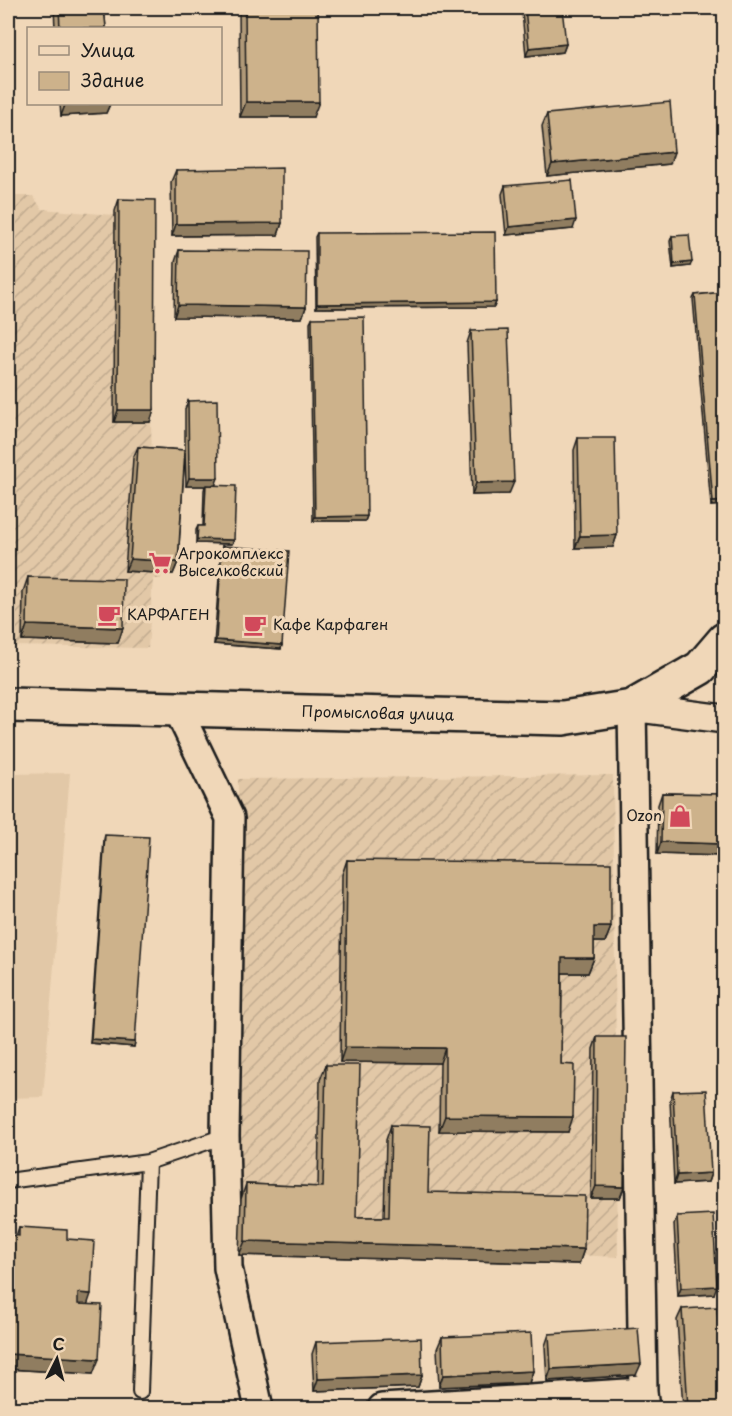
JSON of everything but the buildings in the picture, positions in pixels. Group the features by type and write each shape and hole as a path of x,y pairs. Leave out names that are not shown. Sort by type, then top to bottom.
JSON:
{"main road":[{"name":"Промысловая улица","path":"8,705 563,718 632,707 700,668 724,640"}],"street":[{"path":"382,1408 644,1400 632,707 724,719"},
{"path":"177,708 230,818 225,1136 228,1268 259,1408"}],"lane":[{"path":"8,1181 148,1162 225,1136"},
{"path":"140,1392 148,1162"}],"shaded area":[{"path":"8,196 33,196 42,209 137,217 150,375 152,465 169,467 161,579 153,579 148,648 8,646"},
{"path":"70,773 43,1097 8,1098 8,774"},
{"path":"613,775 618,1257 233,1238 238,779"}],"place":[{"name":"Агрокомплекс Выселковский","path":"160,563"},
{"name":"КАРФАГЕН","path":"109,615"},
{"name":"Кафе Карфаген","path":"255,625"},
{"name":"Ozon","path":"680,816"}]}
